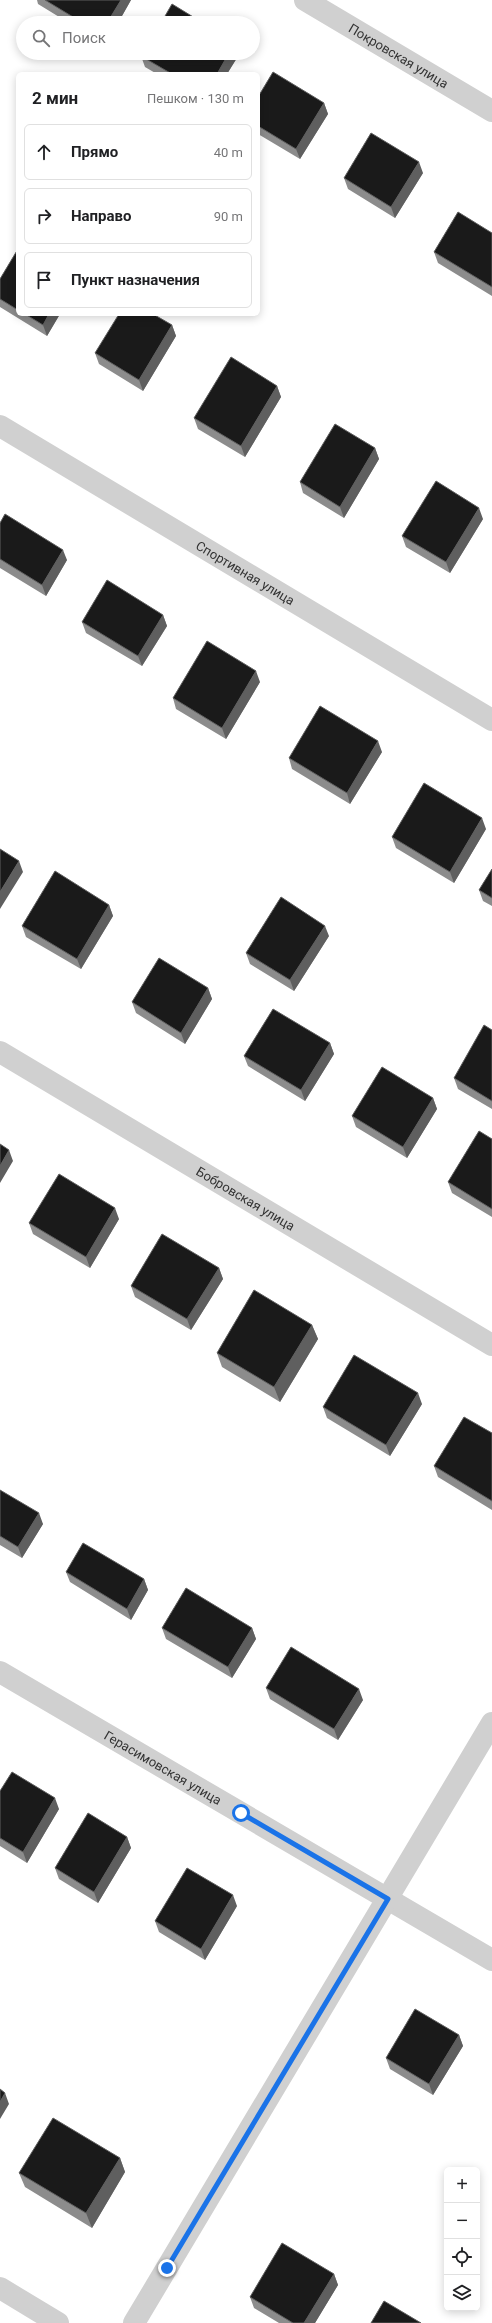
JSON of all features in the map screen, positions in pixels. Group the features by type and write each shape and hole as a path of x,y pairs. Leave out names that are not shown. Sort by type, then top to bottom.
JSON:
{"street":[{"name":"Покровская улица","path":"305,0 492,111"},
{"name":"Спортивная улица","path":"0,426 492,720"},
{"name":"Бобровская улица","path":"0,1052 492,1345"},
{"name":"Герасимовская улица","path":"0,1672 492,1960"},
{"path":"134,2323 492,1723"},
{"path":"0,2288 58,2323"}],"building":[{"path":"45,0 121,0 111,16 71,16"},
{"path":"172,4 192,16 165,16"},
{"path":"148,60 225,60 218,72 169,72"},
{"path":"273,72 324,103 296,149 260,127 260,94"},
{"path":"371,133 419,162 391,207 344,178"},
{"path":"458,212 492,233 492,287 434,252"},
{"path":"16,252 16,309 0,299 0,279"},
{"path":"28,316 48,316 43,325"},
{"path":"118,316 156,316 172,325 139,380 95,353"},
{"path":"231,357 277,386 241,446 194,418"},
{"path":"335,424 375,448 340,507 300,482"},
{"path":"436,481 479,508 446,562 402,536"},
{"path":"5,514 63,550 42,585 0,559 0,523"},
{"path":"107,580 163,615 138,656 82,622"},
{"path":"207,641 256,671 222,728 173,698"},
{"path":"320,706 378,741 347,793 289,758"},
{"path":"424,783 482,818 450,872 392,837"},
{"path":"0,849 19,861 0,892"},
{"path":"492,869 492,898 479,890"},
{"path":"55,871 109,905 77,959 22,926"},
{"path":"281,897 325,926 290,980 246,953"},
{"path":"159,958 208,988 181,1033 132,1002"},
{"path":"273,1009 330,1043 301,1090 244,1056"},
{"path":"484,1025 492,1030 492,1101 454,1078"},
{"path":"382,1067 433,1098 403,1147 352,1116"},
{"path":"479,1131 492,1139 492,1209 448,1182"},
{"path":"0,1144 9,1150 0,1166"},
{"path":"59,1174 115,1208 86,1257 29,1223"},
{"path":"162,1234 219,1268 187,1319 131,1286"},
{"path":"254,1290 312,1325 274,1387 217,1353"},
{"path":"354,1355 418,1393 386,1445 323,1407"},
{"path":"464,1417 492,1433 492,1501 434,1466"},
{"path":"0,1490 39,1513 18,1547 0,1536"},
{"path":"83,1543 144,1579 127,1609 66,1572"},
{"path":"186,1588 252,1628 228,1667 162,1628"},
{"path":"291,1647 359,1689 334,1729 266,1688"},
{"path":"12,1772 55,1798 23,1852 0,1838 0,1791"},
{"path":"88,1813 127,1837 94,1892 55,1868"},
{"path":"187,1868 233,1895 201,1949 155,1921"},
{"path":"415,2009 459,2035 429,2084 386,2058"},
{"path":"0,2089 5,2093 0,2102"},
{"path":"53,2118 120,2158 86,2213 19,2173"},
{"path":"282,2243 334,2274 304,2323 293,2323 250,2297"},
{"path":"384,2301 421,2323 371,2323"}],"route":[{"path":"167,2268 388,1899 241,1813"}]}
